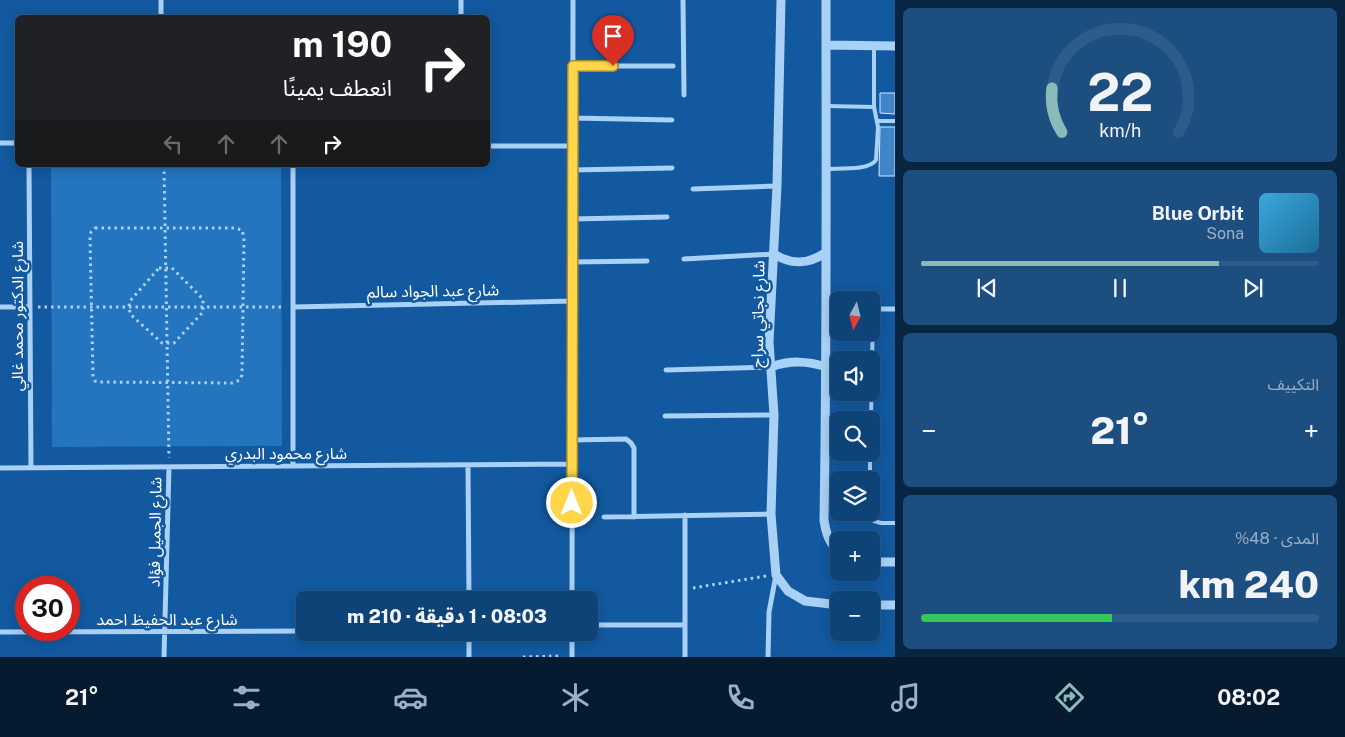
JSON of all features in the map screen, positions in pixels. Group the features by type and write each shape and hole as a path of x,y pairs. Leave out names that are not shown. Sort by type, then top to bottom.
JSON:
{"street":[{"path":"161,0 161,15"},
{"path":"461,0 461,15"},
{"path":"572,591 573,0"},
{"path":"683,0 684,95"},
{"name":"شارع نجاتي سراج","path":"768,657 769,612 776,575 771,514 774,415 769,342 777,186 781,0"},
{"path":"826,0 825,252 827,367 824,520 830,543"},
{"path":"826,45 895,46"},
{"path":"573,66 672,66"},
{"path":"573,118 672,120"},
{"path":"0,143 15,143"},
{"path":"490,146 573,146"},
{"name":"شارع الدكتور محمد غالي","path":"28,167 31,468"},
{"path":"293,167 293,466"},
{"path":"573,170 672,168"},
{"path":"693,189 777,186"},
{"path":"572,219 667,217"},
{"path":"684,259 774,254 796,262 812,260 825,252"},
{"path":"572,262 647,261"},
{"name":"شارع عبد الجواد سالم","path":"293,307 572,301"},
{"path":"0,307 30,307"},
{"path":"880,309 895,309"},
{"path":"666,370 771,367 790,362 813,363 827,367"},
{"path":"665,416 774,415"},
{"path":"572,440 626,439 631,443 634,448 634,517"},
{"path":"468,464 469,591"},
{"name":"شارع محمود البدري","path":"0,468 572,464"},
{"name":"شارع الجميل فؤاد","path":"164,657 169,467"},
{"path":"604,517 771,514"},
{"path":"685,516 686,657"},
{"path":"880,562 895,562"},
{"path":"776,575 788,591 805,601 830,604"},
{"path":"880,605 895,605"},
{"path":"598,624 685,625"},
{"name":"شارع عبد الحفيظ احمد","path":"0,632 296,631"},
{"path":"469,641 469,657"},
{"path":"572,641 572,656"}],"lane":[{"path":"826,168 866,167 874,164 877,156 878,127 874,107 874,45"},
{"path":"874,98 880,99"},
{"path":"826,106 874,107"},
{"path":"877,121 895,121"},
{"path":"871,411 872,341"},
{"path":"874,521 895,523"}],"path":[{"path":"164,167 169,467"},
{"path":"95,228 165,228 234,228 242,230 244,238 242,375 240,380 232,383 168,383 96,382 93,378 90,234 95,228"},
{"path":"159,268 166,268 172,268 203,300 203,312 174,343 162,343 130,314 129,302 159,268"},
{"path":"30,307 293,307"},
{"path":"685,589 776,575"},
{"path":"523,657 572,656"}],"shaded area":[{"path":"51,167 281,167 282,446 52,447"}],"building":[{"path":"880,93 895,93 895,114 880,113"},
{"path":"880,127 895,127 895,176 879,176"}],"route":[{"path":"572,503 573,66 613,66"}]}
